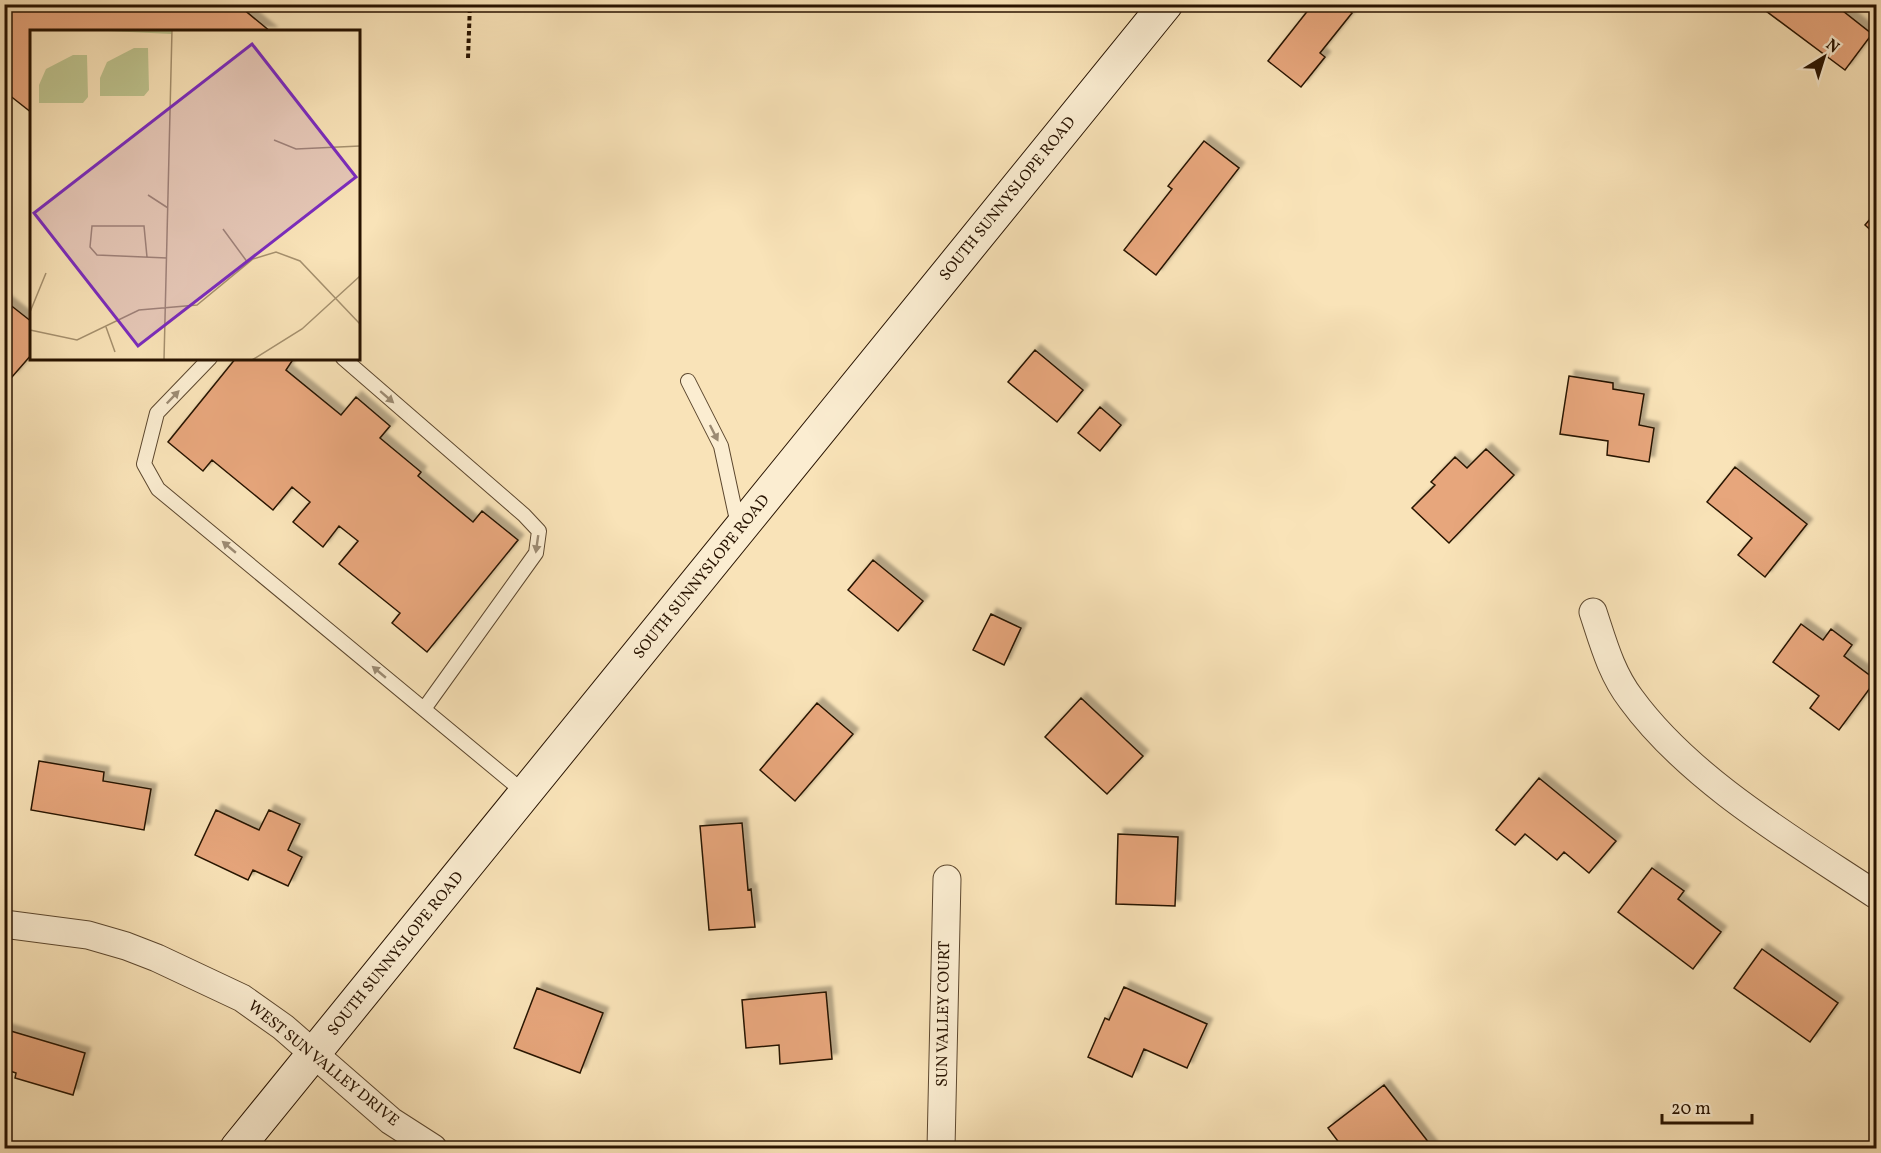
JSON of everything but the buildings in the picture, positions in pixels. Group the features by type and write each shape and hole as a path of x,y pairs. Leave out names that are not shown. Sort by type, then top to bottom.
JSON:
{"street":[{"name":"SOUTH SUNNYSLOPE ROAD","path":"237,1149 1166,4"},
{"path":"1593,612 1608,659 1630,698 1679,754 1717,786 1876,895"},
{"name":"SUN VALLEY COURT","path":"941,1149 947,879"},
{"name":"WEST SUN VALLEY DRIVE","path":"4,924 88,935 126,946 242,998 315,1053 392,1121 434,1149"}],"lane":[{"path":"208,360 157,412 144,464 158,489 526,794"},
{"path":"345,360 524,515 538,531 536,553 424,709"},
{"path":"688,381 721,446 740,531"}],"path":[{"path":"468,58 470,4"}]}
